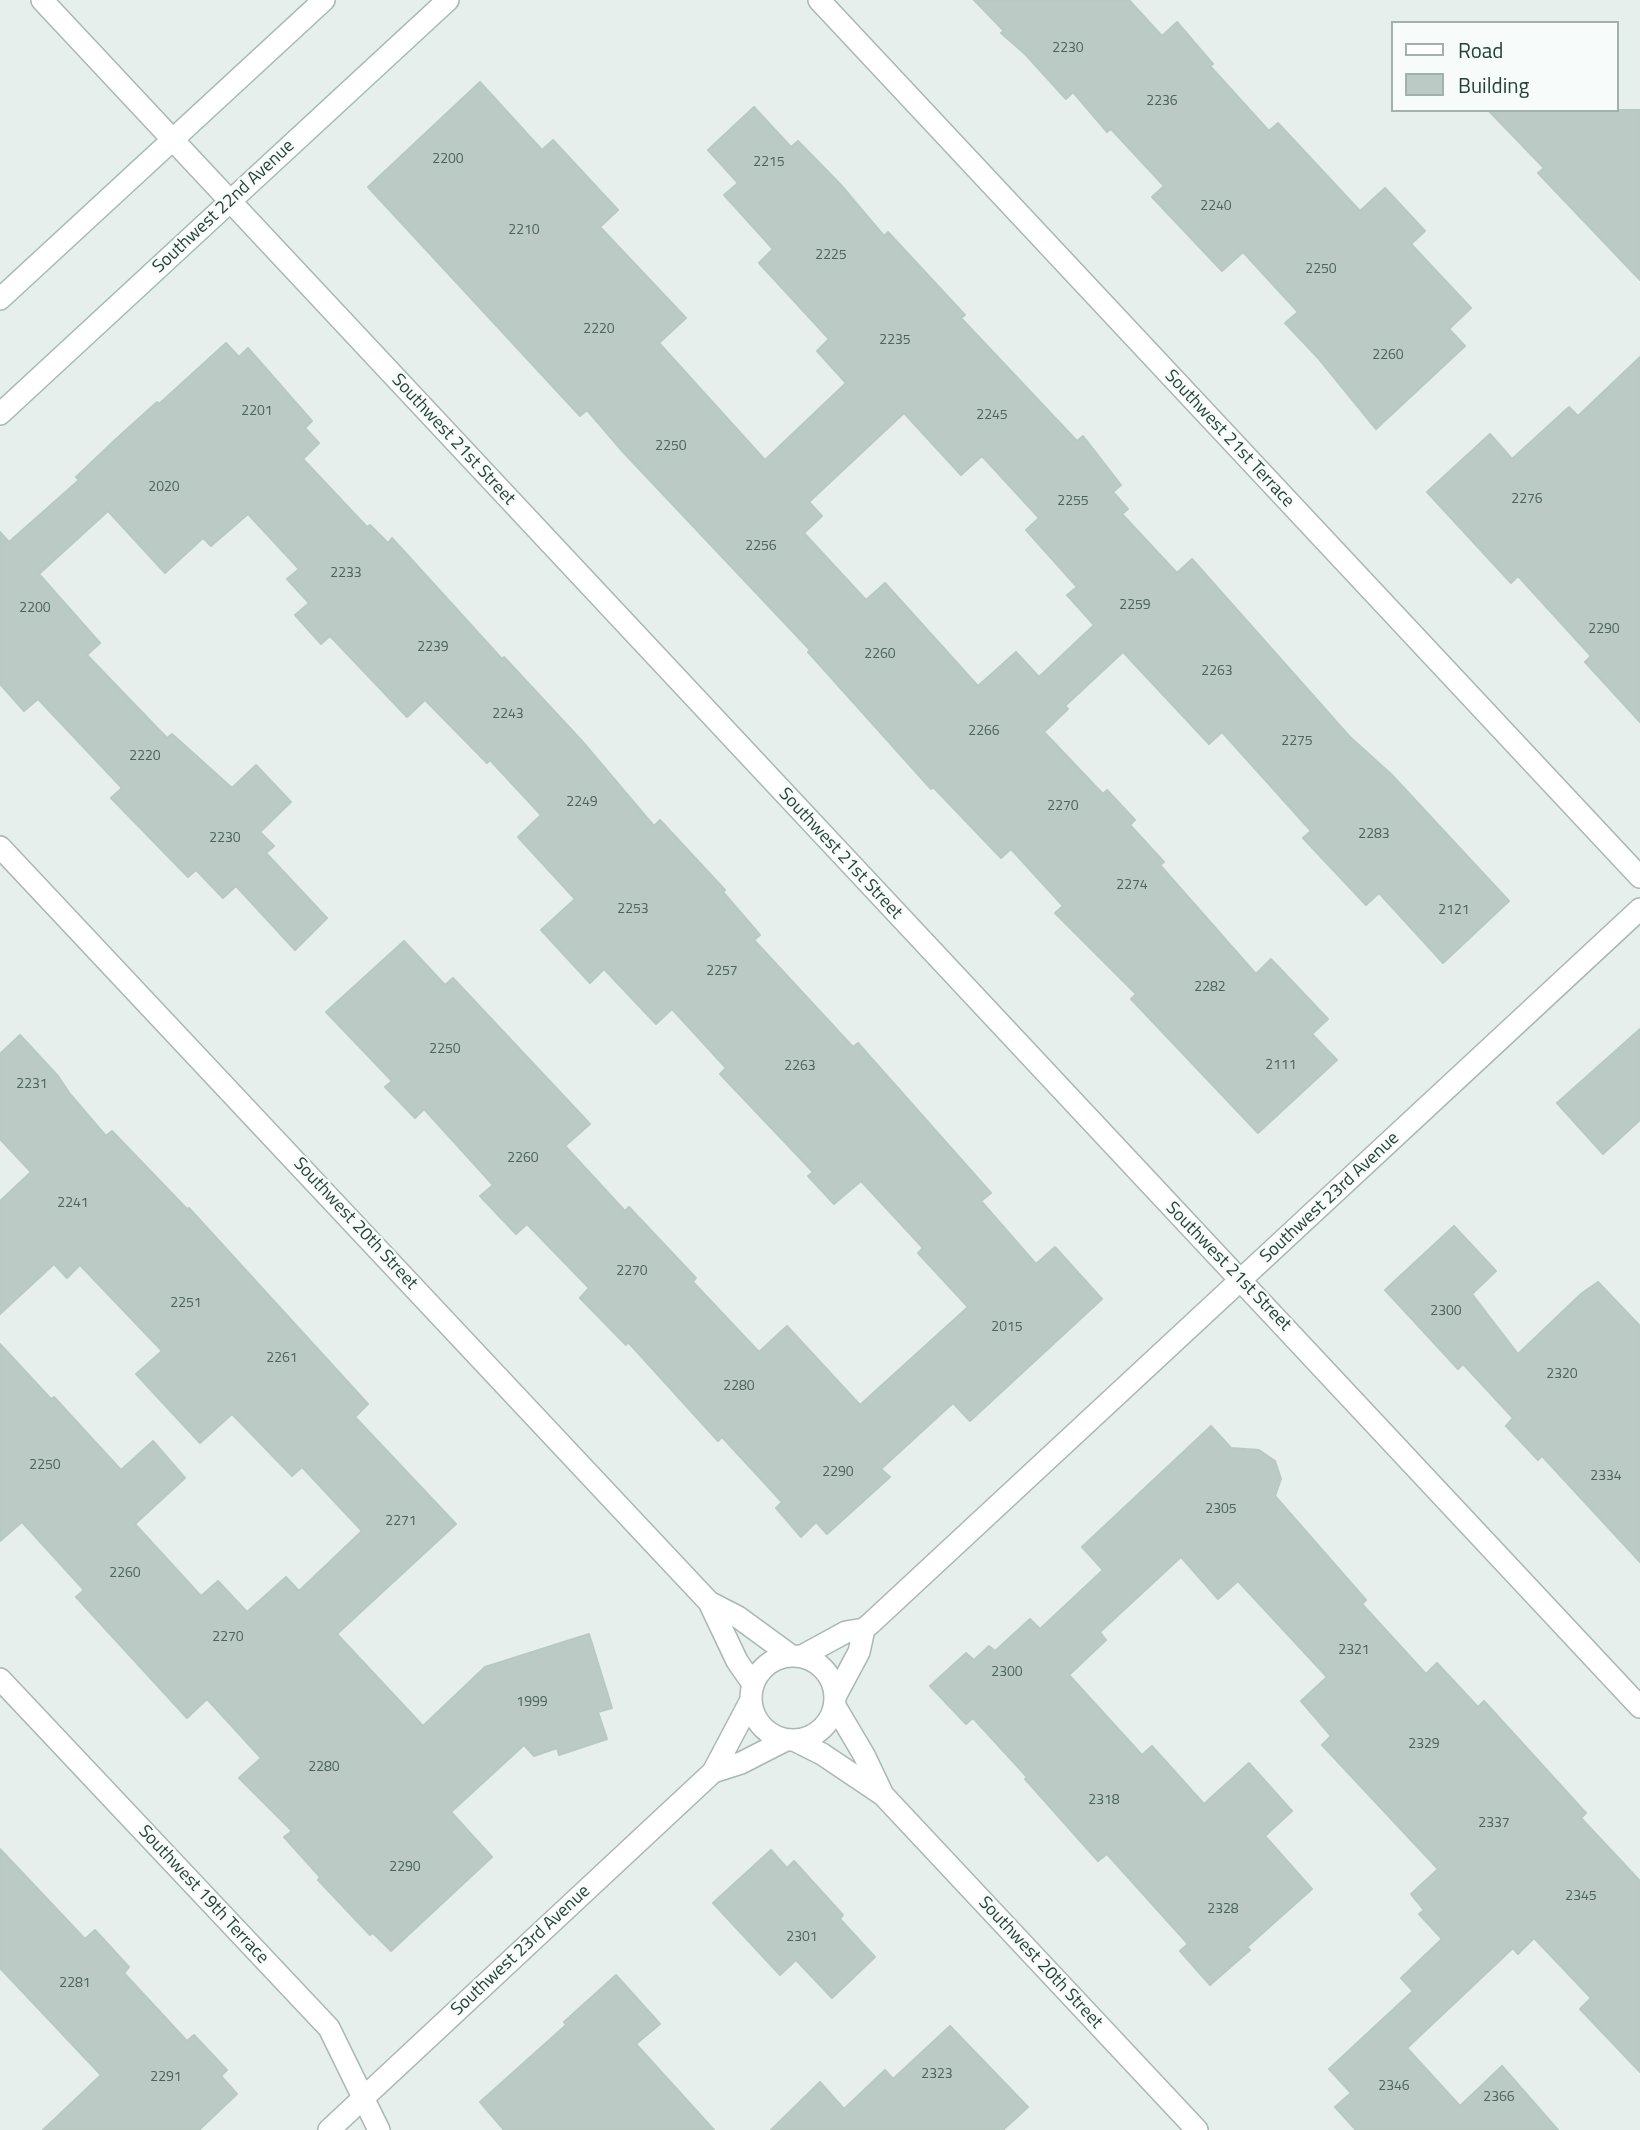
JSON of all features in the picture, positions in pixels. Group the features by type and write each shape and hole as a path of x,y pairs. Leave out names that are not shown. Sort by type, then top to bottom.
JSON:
{"street":[{"name":"Southwest 21st Street","path":"42,0 1640,1707"},
{"path":"0,299 324,0"},
{"name":"Southwest 22nd Avenue","path":"0,414 448,0"},
{"name":"Southwest 21st Terrace","path":"819,0 1640,877"},
{"name":"Southwest 20th Street","path":"0,847 709,1602 752,1692"},
{"name":"Southwest 23rd Avenue","path":"796,1656 846,1632 864,1629 1640,909"},
{"name":"Southwest 20th Street","path":"709,1602 738,1617 796,1656"},
{"name":"Southwest 23rd Avenue","path":"835,1700 859,1652 864,1629"},
{"path":"796,1656 814,1661 825,1670 832,1682 835,1700 830,1720 822,1730 810,1738 791,1740 773,1735 761,1726 754,1714 752,1692 767,1664 778,1658 796,1656"},
{"name":"Southwest 19th Terrace","path":"0,1679 329,2028 379,2130"},
{"name":"Southwest 23rd Avenue","path":"329,2130 713,1772 752,1692"},
{"name":"Southwest 20th Street","path":"835,1700 883,1796"},
{"name":"Southwest 23rd Avenue","path":"713,1772 741,1763 791,1740"},
{"name":"Southwest 20th Street","path":"791,1740 822,1754 883,1796 1197,2130"}],"building":[{"path":"974,0 1129,0 1162,36 1177,22 1213,64 1210,66 1269,131 1278,123 1360,211 1385,188 1425,231 1411,244 1471,308 1449,329 1465,346 1376,429 1319,359 1285,323 1298,312 1243,252 1222,271 1152,197 1164,186 1111,129 1107,132 1073,92 1066,99 1025,54 1001,33 1004,31"},
{"path":"480,82 542,150 553,140 618,210 600,227 686,318 659,343 765,460 846,383 817,351 829,339 759,263 773,249 724,195 738,183 708,150 754,107 791,147 798,141 841,185 884,236 888,232 965,315 961,318 1077,441 1083,436 1121,485 1113,492 1128,509 1122,514 1177,573 1192,559 1350,737 1391,774 1509,901 1443,963 1379,893 1366,905 1303,838 1311,831 1222,732 1209,744 1123,652 1065,706 1068,709 1044,732 1103,794 1107,790 1135,820 1130,825 1164,862 1160,865 1256,974 1271,959 1328,1019 1312,1034 1337,1060 1258,1133 1131,999 1136,994 1055,913 1063,906 1011,849 1001,858 933,787 931,789 808,652 810,650 623,452 587,410 580,416 368,187","holes":["904,413 961,475 982,456 1039,518 1026,530 1077,587 1067,595 1094,625 1039,677 1016,652 978,686 885,583 866,600 804,533 822,516 809,502"]},
{"path":"1640,110 1640,280 1538,173 1544,168 1490,112"},
{"path":"226,343 239,357 248,348 312,421 305,428 319,443 303,459 367,527 370,525 388,543 392,538 502,659 504,657 582,741 654,826 660,820 725,890 723,892 760,935 754,940 853,1047 858,1043 991,1193 981,1201 1036,1264 1055,1247 1102,1299 970,1421 953,1403 881,1469 890,1477 827,1534 816,1522 801,1537 776,1508 782,1502 722,1437 718,1441 628,1342 626,1345 580,1298 589,1288 527,1224 516,1234 480,1196 493,1185 424,1109 415,1118 385,1087 392,1081 326,1012 404,941 445,985 453,978 590,1124 565,1146 625,1211 629,1207 696,1278 693,1282 759,1352 787,1326 860,1405 968,1307 918,1253 923,1248 861,1181 834,1204 808,1176 813,1172 720,1074 726,1068 672,1009 656,1024 604,969 590,983 541,930 575,899 518,837 541,815 490,760 487,763 425,700 407,717 330,636 321,644 295,615 309,603 287,579 299,569 248,514 211,546 203,538 165,573 108,511 39,574 100,643 87,655 167,738 172,734 232,788 256,765 291,802 260,832 274,846 266,853 327,918 295,950 236,886 223,898 196,870 188,877 111,798 122,788 38,699 24,711 0,684 0,532 9,542 79,480 76,477 116,439"},
{"path":"1640,357 1640,722 1585,662 1591,656 1518,576 1511,583 1427,492 1490,434 1512,459 1569,407 1578,416"},
{"path":"1640,1029 1640,1120 1603,1154 1557,1103"},
{"path":"20,1035 58,1076 106,1136 112,1131 187,1209 189,1208 368,1404 355,1417 456,1524 337,1634 423,1726 485,1667 589,1634 612,1708 598,1712 607,1739 559,1755 557,1748 534,1756 524,1745 451,1812 492,1857 391,1951 373,1933 370,1935 318,1880 320,1877 284,1837 292,1831 239,1778 261,1758 207,1699 187,1718 76,1597 84,1590 22,1522 0,1541 0,1344 51,1399 54,1397 121,1470 153,1441 185,1478 135,1524 201,1596 218,1581 247,1612 286,1577 299,1591 362,1531 302,1467 292,1476 232,1414 200,1443 136,1374 162,1351 80,1265 67,1278 54,1264 0,1314 0,1201 31,1172 0,1139 0,1054"},
{"path":"1454,1226 1496,1271 1472,1294 1518,1354 1582,1293 1598,1282 1640,1326 1640,1562 1542,1456 1538,1460 1506,1426 1513,1418 1463,1364 1458,1369 1385,1290"},
{"path":"1211,1426 1231,1448 1259,1450 1275,1461 1281,1479 1275,1496 1366,1600 1362,1604 1426,1674 1437,1663 1478,1707 1484,1701 1586,1813 1581,1818 1640,1881 1640,2072 1580,2009 1591,1998 1534,1938 1518,1954 1513,1948 1407,2048 1460,2106 1502,2066 1558,2130 1356,2130 1335,2107 1351,2093 1329,2069 1413,1991 1401,1978 1442,1939 1419,1914 1424,1910 1411,1894 1438,1869 1322,1745 1331,1736 1301,1701 1327,1677 1238,1581 1218,1599 1181,1557 1100,1632 1106,1640 1069,1675 1142,1755 1152,1746 1204,1804 1249,1763 1292,1811 1265,1836 1312,1889 1247,1947 1250,1950 1210,1985 1180,1951 1188,1944 1107,1854 1098,1861 973,1718 966,1724 930,1686 966,1653 974,1660 989,1646 995,1651 1030,1619 1040,1629 1103,1570 1082,1547"},
{"path":"0,1849 85,1939 95,1930 129,1967 124,1973 187,2041 194,2035 227,2070 221,2076 237,2094 199,2130 43,2130 101,2075 0,1968"},
{"path":"771,1850 787,1868 794,1861 843,1915 840,1919 875,1957 832,1998 796,1960 780,1975 713,1903"},
{"path":"616,1975 660,2024 636,2044 714,2130 504,2130 480,2102 566,2025 564,2022"},
{"path":"950,2026 1028,2107 1003,2130 771,2130 820,2082 844,2109 885,2070 893,2079"}]}
